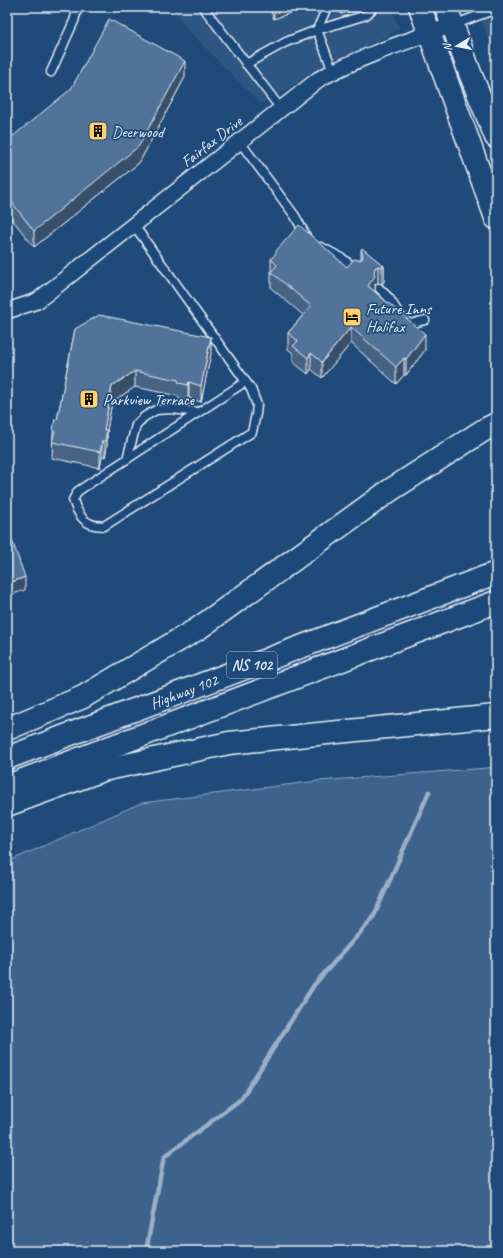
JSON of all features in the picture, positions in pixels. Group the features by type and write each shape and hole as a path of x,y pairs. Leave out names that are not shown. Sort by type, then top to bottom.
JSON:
{"main road":[{"path":"420,7 496,218"},
{"path":"449,16 496,137"},
{"path":"7,729 83,697 199,628 389,491 484,430 496,424"},
{"name":"Highway 102","path":"7,758 496,573"},
{"name":"Highway 102","path":"7,786 496,602"},
{"path":"7,805 103,770 229,743 496,716"}],"street":[{"name":"Fairfax Drive","path":"7,311 37,301 319,79 384,50 429,34 449,16"}],"lane":[{"path":"51,72 74,21 78,7"},
{"path":"202,7 281,109"},
{"path":"327,7 317,30 333,72"},
{"path":"246,64 286,42 317,30 366,15 372,7"},
{"path":"449,16 496,9"},
{"path":"240,142 295,216 311,243 342,258 358,271"},
{"path":"134,225 250,389 257,405 256,414 252,432 104,526 91,524 81,517 73,500 78,491 245,382"},
{"path":"379,288 389,298 401,317 410,324 425,320"},
{"path":"127,459 136,424 144,417 156,410 171,409 198,412"}],"shaded area":[{"path":"172,7 391,7 399,29 261,104 187,29"},
{"path":"477,7 496,7 496,60"},
{"path":"496,766 496,1251 7,1251 7,862 141,803 318,781 487,768"}],"building":[{"path":"273,7 281,7 274,10"},
{"name":"Deerwood","path":"109,19 185,61 139,146 34,231 7,196 7,141 71,89"},
{"path":"299,225 347,267 354,259 362,259 362,248 384,266 378,266 375,268 375,276 368,286 425,334 406,359 404,358 396,367 351,327 322,362 311,353 308,358 293,346 298,341 288,333 311,306 271,272 277,265 271,259 276,251"},
{"name":"Parkview Terrace","path":"99,315 211,337 201,386 189,382 188,385 179,383 178,380 135,371 112,386 104,430 107,430 105,441 102,441 100,452 52,442 55,431 53,430 55,419 57,420 75,329"},
{"path":"7,526 25,577 7,584"}],"waterway":[{"path":"146,1251 164,1157 241,1099 314,985 373,918 429,792"}],"place":[{"name":"Deerwood","path":"98,131"},
{"name":"Future Inns Halifax","path":"352,317"},
{"name":"Parkview Terrace","path":"89,399"}]}
